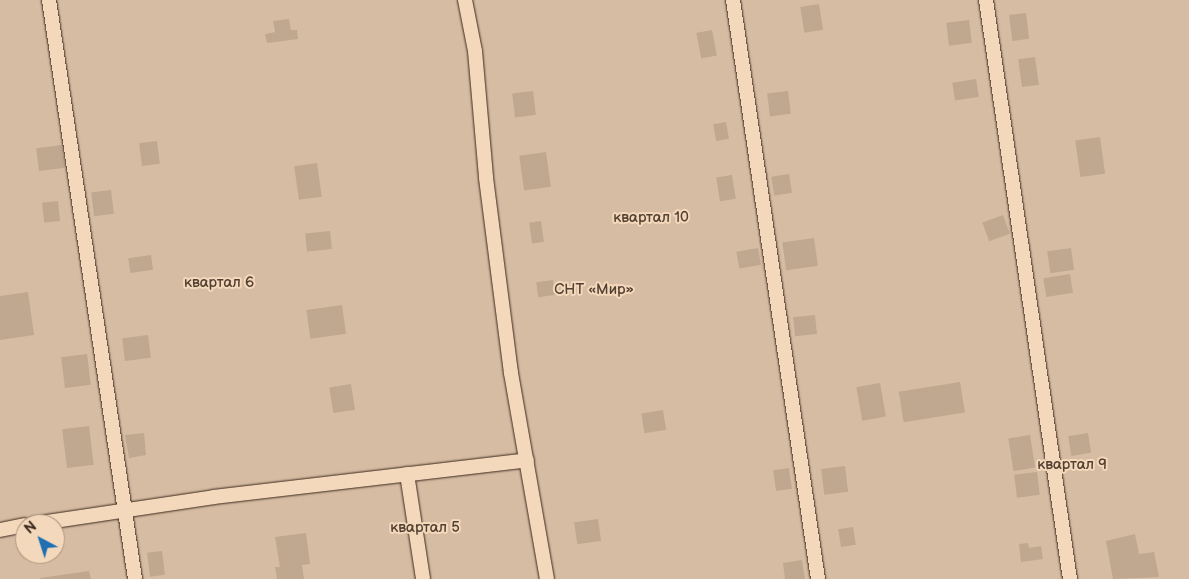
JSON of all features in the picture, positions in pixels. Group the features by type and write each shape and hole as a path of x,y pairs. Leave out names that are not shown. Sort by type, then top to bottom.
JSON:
{"lane":[{"path":"49,0 135,579"},
{"path":"465,0 475,51 486,178 511,373 547,579"},
{"path":"733,0 818,579"},
{"path":"986,0 1070,579"},
{"path":"65,519 125,509 527,460"},
{"path":"407,474 422,579"},
{"path":"0,530 15,528"}],"green space":[{"name":"СНТ «Мир»","path":"0,0 1189,0 1189,579 0,579"}],"building":[{"path":"819,4 823,30 804,33 800,7"},
{"path":"1026,13 1029,39 1012,41 1009,15"},
{"path":"289,19 291,30 297,30 298,39 267,43 265,34 275,32 273,21"},
{"path":"969,20 972,43 949,46 946,23"},
{"path":"712,30 717,56 701,59 696,33"},
{"path":"1035,57 1039,85 1022,87 1018,59"},
{"path":"976,79 979,97 955,101 952,83"},
{"path":"533,91 536,115 515,117 512,94"},
{"path":"788,91 791,114 770,116 767,94"},
{"path":"726,122 729,139 716,141 713,124"},
{"path":"1100,137 1105,174 1080,177 1075,140"},
{"path":"157,141 160,164 142,166 139,143"},
{"path":"62,145 65,168 39,171 36,148"},
{"path":"546,152 551,187 524,190 519,156"},
{"path":"317,163 322,197 299,200 294,166"},
{"path":"789,174 792,193 774,196 771,177"},
{"path":"732,175 736,199 720,201 716,178"},
{"path":"111,190 114,214 94,216 91,192"},
{"path":"58,201 60,221 44,223 42,203"},
{"path":"1003,215 1010,234 989,241 982,223"},
{"path":"541,221 544,242 532,243 529,223"},
{"path":"330,231 332,249 307,252 305,234"},
{"path":"814,238 818,266 786,270 782,242"},
{"path":"758,248 761,265 739,269 736,252"},
{"path":"1071,248 1074,270 1050,273 1047,251"},
{"path":"151,255 153,270 130,273 128,258"},
{"path":"1070,274 1073,293 1046,297 1043,278"},
{"path":"553,280 555,295 538,297 536,282"},
{"path":"28,292 34,335 0,340 0,296"},
{"path":"342,305 346,334 310,339 306,310"},
{"path":"815,315 817,334 795,336 793,317"},
{"path":"148,335 151,358 125,361 122,338"},
{"path":"87,354 91,385 65,388 61,357"},
{"path":"960,382 965,413 904,422 899,392"},
{"path":"880,383 886,416 862,421 856,387"},
{"path":"351,384 355,410 333,413 329,387"},
{"path":"663,410 666,430 644,433 641,413"},
{"path":"89,426 94,465 67,468 62,429"},
{"path":"144,433 146,455 129,458 125,435"},
{"path":"1088,433 1091,453 1071,456 1068,436"},
{"path":"1030,435 1035,468 1013,471 1008,438"},
{"path":"845,466 848,492 824,495 821,469"},
{"path":"789,468 792,489 776,491 773,470"},
{"path":"1037,472 1040,495 1017,498 1014,475"},
{"path":"598,519 601,541 577,544 574,522"},
{"path":"853,527 856,545 841,547 838,529"},
{"path":"306,533 310,564 302,565 304,579 277,579 275,567 280,567 275,537"},
{"path":"1135,534 1139,554 1154,552 1159,577 1113,579 1106,541"},
{"path":"1028,543 1029,548 1041,546 1043,559 1021,562 1019,544"},
{"path":"162,551 165,575 150,577 147,553"},
{"path":"802,560 805,579 785,579 783,563"},
{"path":"89,571 91,579 40,579 40,578"}],"park label":[{"name":"квартал 10","path":"651,218"},
{"name":"квартал 6","path":"219,283"},
{"name":"квартал 9","path":"1072,465"},
{"name":"квартал 5","path":"425,528"}]}
